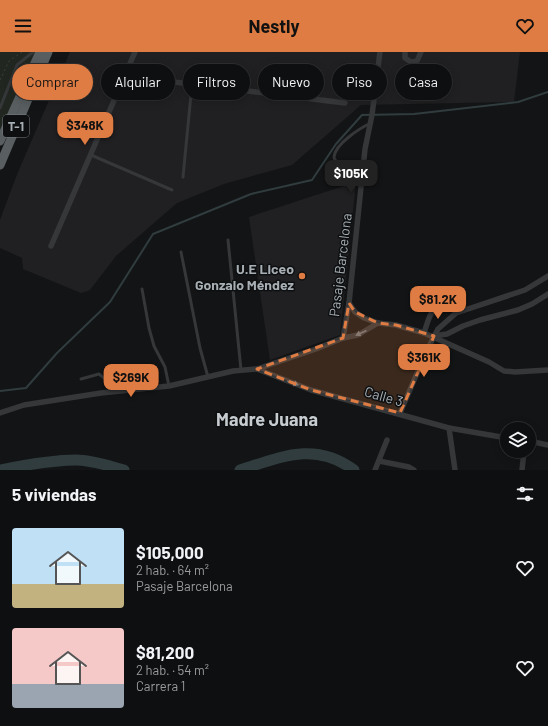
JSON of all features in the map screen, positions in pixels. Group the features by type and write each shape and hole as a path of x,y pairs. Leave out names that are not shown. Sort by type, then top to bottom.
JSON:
{"highway":[{"name":"T-1","path":"0,140 40,52"},
{"name":"T-1","path":"0,165 48,52"}],"street":[{"path":"130,64 135,52"},
{"name":"Pasaje Barcelona","path":"343,338 349,304 365,149 371,123 380,52"},
{"path":"404,52 405,58 411,62 417,61 421,52"},
{"path":"250,91 345,103"},
{"path":"51,246 115,100"},
{"path":"400,413 427,350 438,329 456,314 525,290 548,276"},
{"path":"434,336 447,334 480,320 518,310 532,304 548,294"},
{"path":"424,333 433,309 446,301"},
{"path":"349,304 355,312 364,318 378,323 396,325 434,336 489,362 504,371 515,372 548,370"},
{"path":"0,414 24,405 113,391 169,386 241,370 257,369 343,338 358,335 378,323"},
{"name":"Calle 3","path":"257,369 311,390 400,413 448,428 500,437"},
{"path":"448,428 455,470"},
{"path":"375,470 387,440"},
{"path":"536,442 548,445"},
{"path":"522,470 523,458"},
{"path":"379,461 414,470"}],"lane":[{"path":"0,108 17,65 33,52"},
{"path":"183,177 190,100"},
{"path":"340,164 334,156 337,149 361,127 371,123"},
{"path":"91,155 172,190"},
{"path":"228,240 241,370"},
{"path":"181,252 200,348 208,377"},
{"path":"142,289 154,346 165,367 169,386"},
{"path":"82,379 99,374 105,379 113,391"}],"path":[{"path":"0,80 9,61 22,52"}],"highlighted area":[{"path":"349,303 355,312 378,323 396,325 434,336 400,413 311,390 257,369 343,338"}],"shaded area":[{"path":"0,52 40,52 35,64 12,64 12,100 18,100 0,141"},
{"path":"70,52 520,52 514,102 361,105 292,165 224,184 177,203 116,256 90,290 81,293 23,269 22,258 0,248 0,220 18,172 49,100 93,100 93,64 65,64"},
{"name":"U.E Liceo Gonzalo Méndez","path":"356,182 340,335 270,360 249,217"}],"waterway":[{"path":"0,391 26,388 57,353 110,302 153,234 251,194 312,180 336,144 362,115 414,114 518,102 548,92"},
{"path":"240,470 270,460 298,454 326,456 340,461 354,470"},
{"path":"0,470 67,460 94,462 124,470"}],"place":[{"name":"U.E Liceo Gonzalo Méndez","path":"302,276"}],"district":[{"name":"Madre Juana","path":"267,419"}]}
